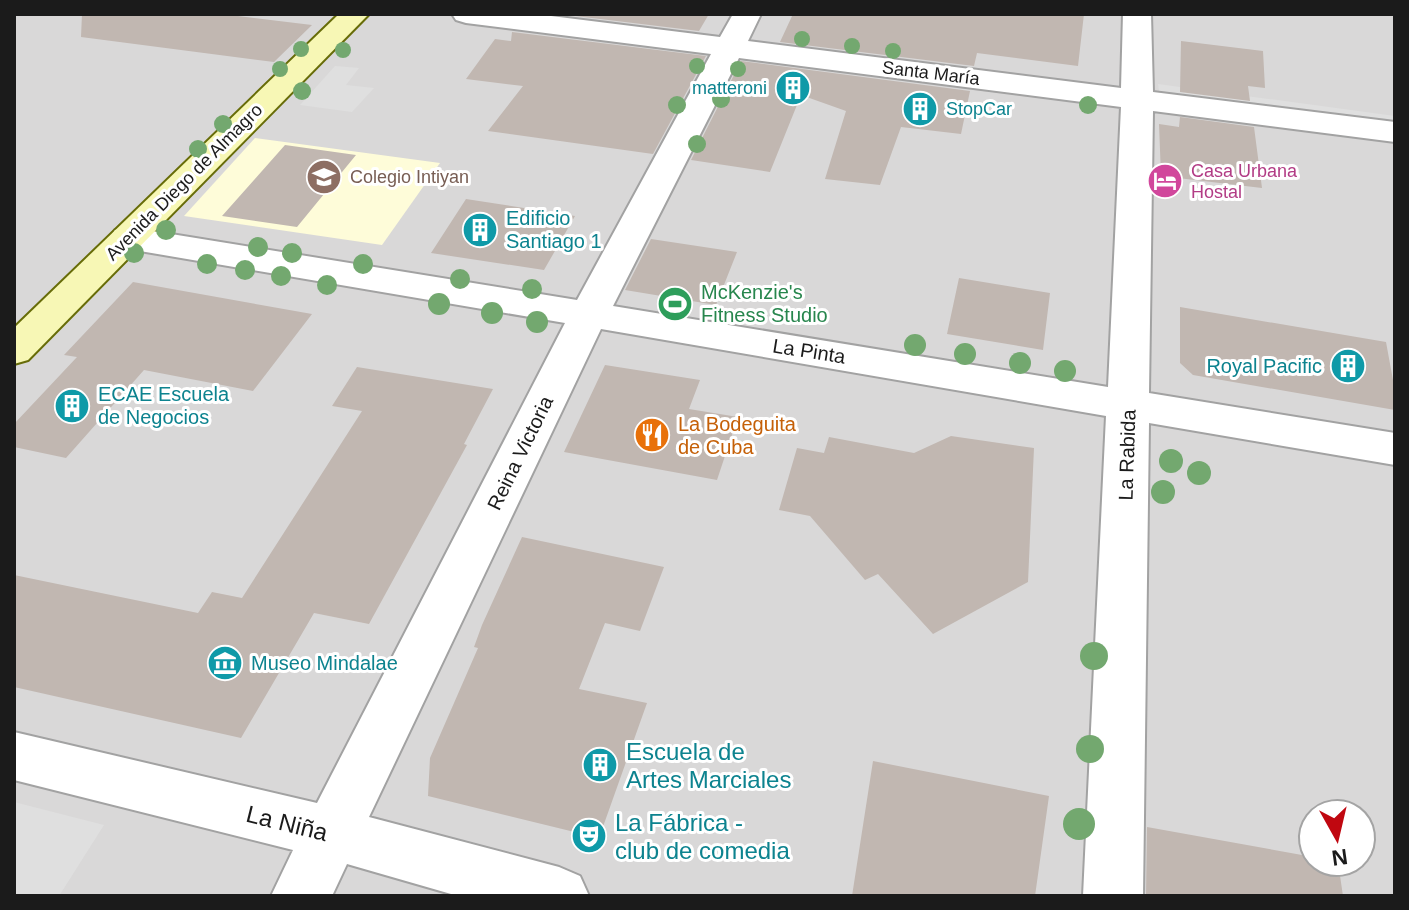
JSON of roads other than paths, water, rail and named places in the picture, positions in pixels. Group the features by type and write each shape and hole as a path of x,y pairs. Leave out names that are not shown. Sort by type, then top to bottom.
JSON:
{"street":[{"name":"Avenida Diego de Almagro","path":"14,351 355,14"},
{"name":"Santa María","path":"466,14 1395,132"},
{"name":"Reina Victoria","path":"301,896 589,315 747,14"},
{"name":"La Rabida","path":"1113,896 1129,404 1137,14"},
{"name":"La Pinta","path":"128,238 1395,449"},
{"name":"La Niña","path":"14,756 330,833 559,896"}],"place":[{"name":"matteroni","path":"793,88"},
{"name":"StopCar","path":"920,109"},
{"name":"Colegio Intiyan","path":"324,177"},
{"name":"Casa Urbana Hostal","path":"1165,181"},
{"name":"Edificio Santiago 1","path":"480,230"},
{"name":"McKenzie's Fitness Studio","path":"675,304"},
{"name":"Royal Pacific","path":"1348,366"},
{"name":"ECAE Escuela de Negocios","path":"72,406"},
{"name":"La Bodeguita de Cuba","path":"652,435"},
{"name":"Museo Mindalae","path":"225,663"},
{"name":"Escuela de Artes Marciales","path":"600,765"},
{"name":"La Fábrica - club de comedia","path":"589,836"}]}
